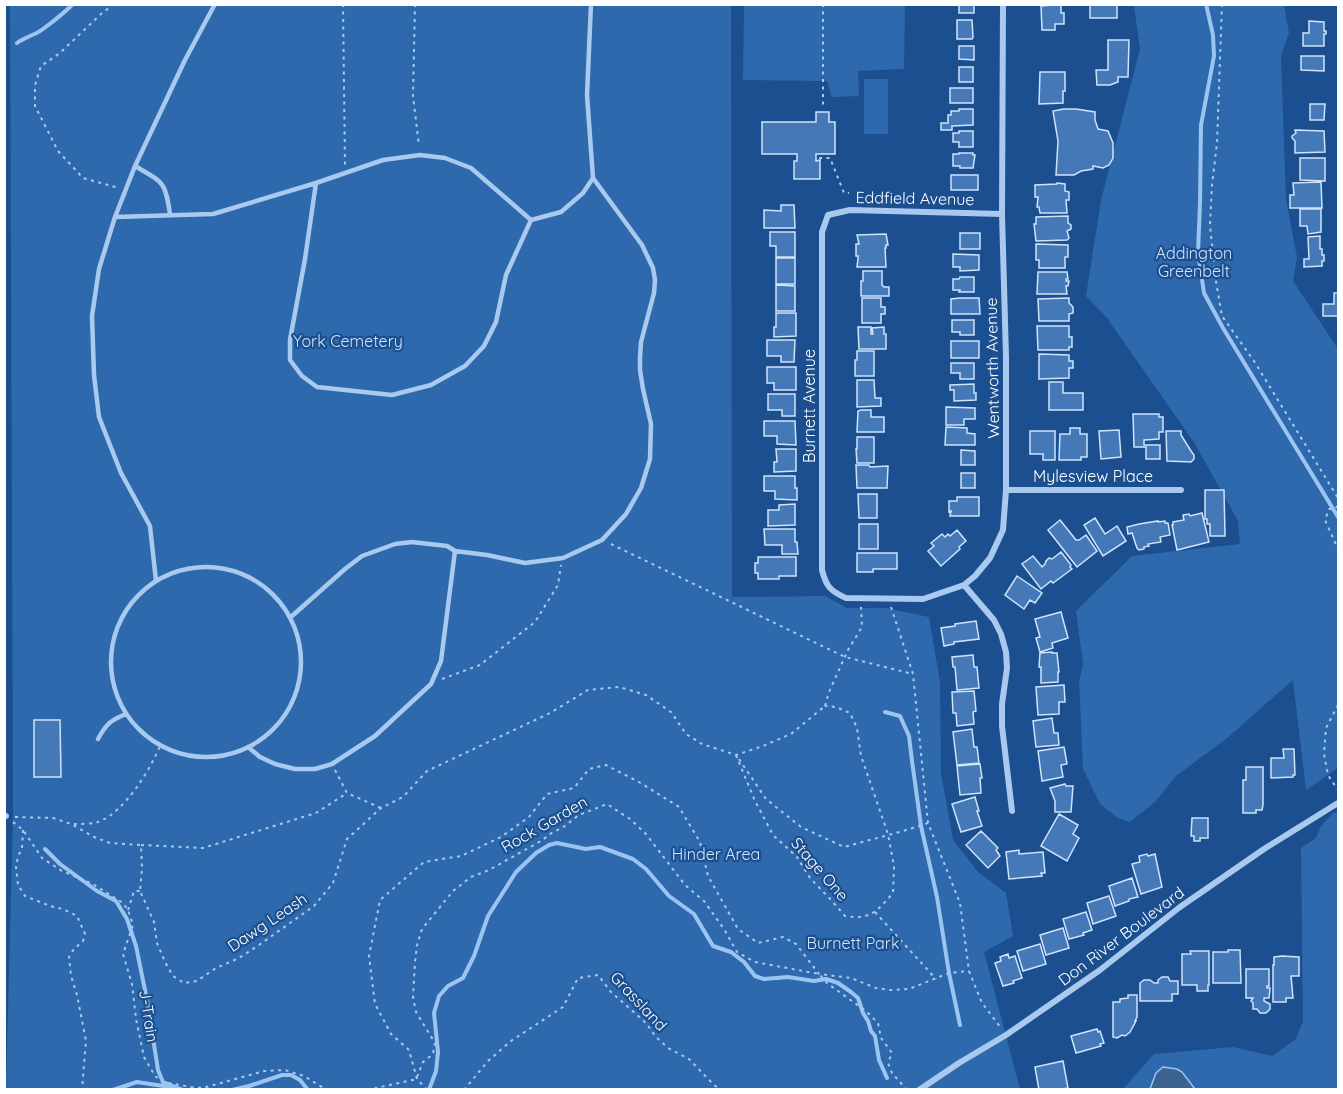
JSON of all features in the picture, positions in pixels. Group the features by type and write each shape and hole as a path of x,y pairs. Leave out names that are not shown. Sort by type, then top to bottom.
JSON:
{"street":[{"name":"Wentworth Avenue","path":"835,593 846,598 923,599 964,585 990,558 1003,530 1006,490 1006,357 1002,214 1003,4"},
{"name":"Eddfield Avenue","path":"828,215 850,210 1002,214"},
{"name":"Burnett Avenue","path":"828,215 822,232 822,570 826,584 835,593"},
{"name":"Mylesview Place","path":"1006,490 1181,490"},
{"path":"964,585 994,620 1006,652 1002,726 1012,811"},
{"name":"Don River Boulevard","path":"919,1089 1006,1035 1100,970 1180,907 1264,849 1338,803"}],"lane":[{"path":"156,581 150,526 121,473 99,417 94,375 93,316 99,268 115,217 135,166 185,60 215,4"},
{"path":"292,616 362,556 394,544 412,542 447,546 455,551 525,563 562,558 602,540 626,514 641,488 650,459 651,424 640,370 641,342 654,293 655,280 653,268 642,245 593,178 587,94 591,4"},
{"path":"115,217 213,214 316,183 382,160 420,155 445,158 471,168 531,220"},
{"path":"135,166 160,180 167,191 170,214"},
{"path":"531,220 561,212 583,193 593,178"},
{"path":"316,183 306,259 290,340 290,360 302,376 317,387 392,395 431,385 465,366 484,346 496,322 506,275 531,220"},
{"path":"248,747 260,757 295,769 315,769 332,764 375,736 431,684 441,660 455,551"},
{"path":"206,567 232,571 256,582 292,616 300,664 297,686 289,707 276,725 260,740 248,747 213,757 185,755 159,746 141,732 126,714 116,694 111,674 111,652 116,631 125,611 139,594 156,581 180,571 206,567"},
{"path":"98,739 111,720 126,714"}],"path":[{"path":"114,4 60,53 41,66 35,85 35,106 58,151 83,178 127,189"},
{"path":"343,4 345,173"},
{"path":"415,4 413,96 420,155"},
{"path":"823,4 823,107"},
{"path":"1222,4 1217,143 1210,225 1222,316 1254,361 1338,498"},
{"path":"819,158 830,158 844,193 849,193"},
{"path":"1338,506 1329,509 1325,520 1338,549"},
{"path":"602,540 845,657 913,674"},
{"path":"431,684 480,665 535,622 558,585 562,558"},
{"path":"861,598 862,627 848,650 825,706 791,734 736,755 766,799 801,827 844,847 928,823"},
{"path":"889,599 913,674 928,823 960,903 969,971 982,1003 1006,1035"},
{"name":"Dawg Leash","path":"141,845 141,891 154,922 157,943 172,976 184,983 197,981 216,968 239,958 314,906 333,883 347,839 381,808 403,797 427,771 550,714 588,690 619,687 646,695 671,712 686,734 702,744 736,755"},
{"path":"1338,705 1326,728 1324,754 1328,775 1338,790"},
{"path":"825,706 836,707 850,714 857,728 861,756 888,834 894,866 893,893 875,912 936,979"},
{"path":"71,824 97,822 118,809 149,769 159,746"},
{"name":"Stage One","path":"736,755 755,801 773,835 797,857 810,878 844,916 858,918 875,912"},
{"path":"332,764 347,793 381,808"},
{"path":"427,1089 417,1079 409,1050 392,1034 375,1004 369,956 380,900 424,862 461,856 501,837 529,817 547,794 574,788 589,768 606,765 679,807 700,842 708,876 738,929 758,943 783,937 796,944 827,983 867,1012 878,1023 881,1038 892,1053 888,1063 889,1067 907,1089"},
{"path":"5,816 53,818 110,843 203,848 316,813 347,793"},
{"name":"Rock Garden","path":"417,1079 423,1062 433,1054 435,1043 416,1012 413,997 417,945 422,929 453,891 471,877 489,870 541,841 579,815 607,804 630,819 646,834 685,885 705,901 737,952 755,962 819,974"},
{"path":"5,816 23,830 42,858 93,884 123,903 128,910"},
{"path":"23,830 22,849 16,867 18,885 25,896 77,916 85,934 83,941 69,957 71,976 86,1041 82,1089"},
{"path":"128,910 134,891 141,891"},
{"name":"J-Train","path":"128,910 133,925 123,954 132,984 136,1019 144,1056 155,1076 163,1082 203,1088 264,1071 285,1070 304,1076 325,1089 330,1089"},
{"path":"819,974 851,978 876,988 890,990 909,989 949,973 969,971"},
{"name":"Grassland","path":"464,1089 488,1061 511,1041 563,1007 578,978 598,975 611,992 646,1023 656,1037 668,1048 689,1059 714,1085 721,1089"},
{"path":"367,1089 417,1079"}],"green space":[{"path":"10,5 731,5 732,597 825,596 847,608 885,608 929,617 940,682 941,773 953,840 978,872 1006,893 1013,936 984,952 1020,1089 6,1090 13,813"},
{"path":"744,5 905,5 904,69 858,71 859,96 832,97 827,81 743,80"},
{"name":"Addington Greenbelt","path":"1134,5 1284,5 1289,33 1281,56 1286,199 1297,257 1293,281 1338,349 1338,768 1306,790 1293,680 1227,738 1176,776 1155,802 1130,822 1118,818 1100,804 1083,769 1079,682 1083,664 1076,611 1132,556 1240,544 1238,521 1195,444 1107,318 1086,296 1101,200 1140,49"},
{"path":"864,79 888,79 888,134 864,134"},
{"path":"1338,812 1338,1089 1122,1090 1154,1054 1233,1047 1272,1056 1296,1039 1303,1021 1301,848 1316,838 1321,826 1333,813"}],"shaded area":[{"path":"1163,1067 1182,1072 1195,1089 1150,1089 1156,1073"}],"building":[{"path":"959,4 974,4 974,13 959,13"},
{"path":"1061,5 1064,24 1055,24 1055,30 1042,30 1041,6"},
{"path":"1090,5 1117,5 1117,18 1090,18"},
{"path":"957,20 972,20 972,39 957,39"},
{"path":"1309,21 1324,22 1326,34 1324,34 1324,46 1303,46 1303,33 1309,33"},
{"path":"1108,40 1129,40 1128,77 1118,77 1118,82 1110,85 1097,85 1096,70 1108,70"},
{"path":"959,46 974,46 974,60 959,59"},
{"path":"1301,56 1324,56 1324,71 1301,70"},
{"path":"959,67 973,67 973,82 959,82"},
{"path":"1040,72 1065,72 1063,103 1039,104"},
{"path":"950,88 973,88 973,103 950,103"},
{"path":"1310,104 1325,104 1324,120 1310,120"},
{"path":"959,109 973,109 973,125 952,126 952,130 941,130 941,123 948,123 948,115 951,115 951,111 959,111"},
{"path":"1064,109 1095,112 1098,129 1108,131 1113,143 1113,158 1109,165 1103,168 1093,166 1093,169 1074,175 1056,175 1058,141 1053,111"},
{"path":"816,112 829,112 829,122 835,122 835,154 816,154 816,161 820,160 820,179 794,179 794,161 797,161 797,154 762,154 762,122 816,122"},
{"path":"1295,130 1324,131 1325,152 1295,153 1295,141 1292,136 1296,133"},
{"path":"959,131 973,131 973,147 959,147 959,142 953,142 953,133 959,133"},
{"path":"953,154 975,155 973,168 953,166"},
{"path":"1300,158 1325,158 1325,181 1300,180"},
{"path":"951,175 978,175 978,190 951,190"},
{"path":"1321,182 1322,208 1290,208 1290,195 1294,195 1293,183"},
{"path":"1065,184 1065,191 1069,192 1069,200 1066,200 1067,213 1040,213 1037,207 1038,197 1035,197 1035,185"},
{"path":"781,205 794,205 795,228 764,228 764,210 781,211"},
{"path":"1300,209 1321,209 1321,232 1308,234 1307,226 1300,226"},
{"path":"1068,216 1071,229 1067,231 1069,238 1067,240 1036,241 1034,224 1036,224 1036,217"},
{"path":"770,232 795,232 795,257 776,257 776,246 770,246"},
{"path":"960,233 980,233 980,249 960,249"},
{"path":"886,234 888,245 885,248 886,267 857,267 856,244 859,244 857,235"},
{"path":"1320,236 1320,249 1324,255 1322,266 1304,267 1304,259 1309,259 1308,237"},
{"path":"1036,244 1068,245 1065,268 1039,268 1039,260 1036,260"},
{"path":"953,254 979,255 979,270 960,271 960,267 953,267"},
{"path":"776,258 795,258 795,284 776,284"},
{"path":"863,271 882,271 882,285 889,287 889,296 861,296"},
{"path":"1038,272 1067,272 1066,281 1069,281 1066,286 1067,294 1037,294"},
{"path":"974,277 974,292 953,290 953,279"},
{"path":"776,285 795,286 795,311 776,311"},
{"path":"1334,293 1338,293 1338,316 1323,316 1323,304 1334,304"},
{"path":"862,298 881,298 881,307 885,307 885,314 881,314 881,323 862,323"},
{"path":"979,298 980,314 951,314 951,299"},
{"path":"1069,298 1073,313 1069,314 1069,321 1039,321 1038,299"},
{"path":"776,313 796,313 796,336 774,337"},
{"path":"952,320 974,320 974,335 960,335 960,332 952,332"},
{"path":"1037,326 1069,326 1072,347 1069,347 1069,350 1038,350"},
{"path":"858,327 871,327 871,334 873,334 872,328 884,327 886,349 859,349"},
{"path":"767,340 795,340 794,362 781,362 781,356 767,356"},
{"path":"951,341 979,341 979,358 951,358"},
{"path":"857,351 874,351 874,376 855,376"},
{"path":"1039,354 1069,355 1069,361 1073,361 1073,368 1069,368 1069,378 1039,379"},
{"path":"951,363 974,363 974,379 960,379 960,373 951,373"},
{"path":"767,367 796,367 796,390 774,390 774,383 767,383"},
{"path":"857,380 874,380 875,398 881,398 881,406 857,407"},
{"path":"1049,382 1063,382 1063,393 1083,393 1083,410 1049,410"},
{"path":"974,384 976,400 954,401 954,390 950,390 950,385"},
{"path":"768,394 795,394 795,416 782,416 782,410 768,410"},
{"path":"946,407 975,408 975,419 964,419 964,425 946,425"},
{"path":"871,410 871,417 884,417 884,432 857,432 858,411"},
{"path":"1133,414 1159,414 1159,417 1163,417 1163,432 1159,432 1159,439 1144,440 1144,445 1160,445 1160,459 1146,459 1146,447 1134,447"},
{"path":"764,421 795,421 796,445 777,444 777,436 764,436"},
{"path":"946,427 967,428 967,433 975,434 975,445 945,445"},
{"path":"1070,428 1080,428 1080,434 1087,434 1087,457 1081,457 1081,460 1059,460 1060,434 1070,434"},
{"path":"1119,430 1121,457 1101,459 1099,431"},
{"path":"1030,431 1055,431 1055,460 1043,460 1043,454 1030,454"},
{"path":"1166,431 1181,431 1181,435 1194,455 1191,462 1167,461"},
{"path":"857,437 874,437 874,463 857,463"},
{"path":"776,449 796,449 796,471 774,472 774,462 777,462"},
{"path":"961,450 975,451 975,465 961,465"},
{"path":"856,465 888,466 887,488 857,488"},
{"path":"961,473 975,473 975,488 961,488"},
{"path":"764,476 795,476 797,500 775,499 775,491 764,491"},
{"path":"1205,490 1224,490 1225,536 1210,536 1210,524 1207,524 1207,519 1205,519"},
{"path":"858,494 877,494 877,518 859,518"},
{"path":"957,497 979,497 979,516 950,516 949,501 957,501"},
{"path":"795,504 795,525 768,526 768,510 779,510 779,505"},
{"path":"1202,513 1209,542 1177,550 1173,522 1184,520 1183,515"},
{"path":"1095,518 1105,534 1117,526 1126,541 1103,556 1084,525"},
{"path":"1060,520 1076,540 1086,535 1097,551 1077,567 1048,530"},
{"path":"1158,521 1168,523 1170,535 1160,537 1161,542 1148,544 1149,546 1139,550 1132,533 1128,534 1127,527"},
{"path":"859,524 878,524 878,549 859,549"},
{"path":"764,529 795,529 798,554 782,554 782,545 765,545"},
{"path":"957,530 966,541 941,566 928,551 934,546 931,543 942,534 945,537 948,534 950,536"},
{"path":"1061,552 1072,569 1041,589 1022,564 1033,556 1042,567 1049,558 1052,559"},
{"path":"857,553 897,553 897,569 857,572"},
{"path":"758,557 796,557 796,576 758,579 758,573 755,573 755,563 758,563"},
{"path":"1017,576 1042,593 1035,603 1030,600 1024,609 1005,595"},
{"path":"1061,612 1068,638 1052,643 1053,648 1040,652 1036,638 1040,637 1035,619"},
{"path":"976,621 979,639 954,642 954,644 944,646 941,628"},
{"path":"1040,653 1057,653 1058,682 1041,683"},
{"path":"973,655 979,688 957,690 952,657"},
{"path":"1064,685 1065,702 1059,702 1059,714 1038,715 1036,687"},
{"path":"974,691 976,711 973,712 974,724 957,726 956,713 953,713 952,692"},
{"path":"1052,718 1054,733 1058,733 1059,745 1036,747 1033,721"},
{"path":"34,720 60,720 61,777 34,777"},
{"path":"972,729 979,763 957,765 953,732"},
{"path":"1064,747 1067,764 1061,765 1063,777 1042,781 1038,751"},
{"path":"1283,749 1294,749 1295,775 1271,778 1271,758 1284,758"},
{"path":"980,764 981,793 960,795 957,766"},
{"path":"1246,767 1263,767 1263,805 1262,810 1256,810 1256,813 1243,813 1243,780 1246,780"},
{"path":"1065,784 1073,786 1071,812 1055,812 1055,801 1050,788"},
{"path":"975,797 982,826 961,832 952,804"},
{"path":"1059,814 1078,825 1073,834 1079,838 1067,861 1041,846"},
{"path":"1192,818 1208,818 1208,838 1194,841 1194,836 1191,836"},
{"path":"981,831 998,848 996,850 1000,856 988,868 966,845"},
{"path":"1019,850 1019,854 1043,852 1045,873 1041,873 1042,876 1009,879 1006,852"},
{"path":"1147,854 1148,856 1155,854 1162,887 1141,894 1132,864 1140,862 1139,856"},
{"path":"1132,878 1138,897 1115,906 1109,886"},
{"path":"1109,896 1116,916 1093,924 1087,903"},
{"path":"1086,912 1092,930 1069,939 1063,919"},
{"path":"1063,928 1069,948 1046,955 1040,935"},
{"path":"1040,944 1046,964 1023,971 1017,951"},
{"path":"1228,950 1240,950 1241,983 1213,983 1213,952 1228,952"},
{"path":"1190,951 1209,951 1208,991 1197,991 1197,985 1182,985 1182,954 1191,954"},
{"path":"1008,954 1009,958 1015,956 1022,978 1003,986 995,963 1001,961 1000,957"},
{"path":"1274,957 1299,957 1299,976 1291,976 1293,998 1286,998 1286,1002 1273,1002"},
{"path":"1246,969 1269,969 1267,988 1270,988 1269,998 1264,998 1264,1001 1270,1004 1270,1009 1266,1013 1253,1009 1251,1001 1253,998 1246,998"},
{"path":"1162,977 1168,977 1170,981 1178,981 1178,994 1172,994 1172,1001 1140,1001 1140,983 1150,980 1158,983"},
{"path":"1128,995 1137,995 1136,1021 1125,1036 1113,1037 1113,1002 1120,1002 1120,999 1128,998"},
{"path":"1097,1029 1104,1043 1100,1044 1101,1046 1076,1053 1071,1036"},
{"path":"1063,1061 1068,1088 1039,1090 1035,1067"}],"waterway":[{"path":"17,43 43,29 73,4"},
{"path":"1206,4 1213,35 1214,56 1201,125 1198,252 1204,293 1338,517"},
{"path":"885,712 900,716 909,736 921,826 937,897 960,1025"},
{"path":"429,1090 436,1071 438,1052 434,1013 439,996 448,986 463,978 474,956 488,916 516,872 536,853 557,843 586,849 600,847 633,859 646,869 669,896 694,914 713,946 731,952 744,962 755,976 764,979 788,977 814,981 826,979 838,983 851,992 858,998 875,1036 879,1060 887,1078"},
{"path":"45,849 60,864 97,891 116,901 127,919 136,946 158,1070 163,1082 183,1090"},
{"path":"232,1090 282,1075 291,1075 300,1080 308,1090"},
{"path":"113,1090 137,1082 170,1087"}],"park label":[{"name":"York Cemetery","path":"348,341"},
{"name":"Hinder Area","path":"716,854"},
{"name":"Burnett Park","path":"853,943"}]}
